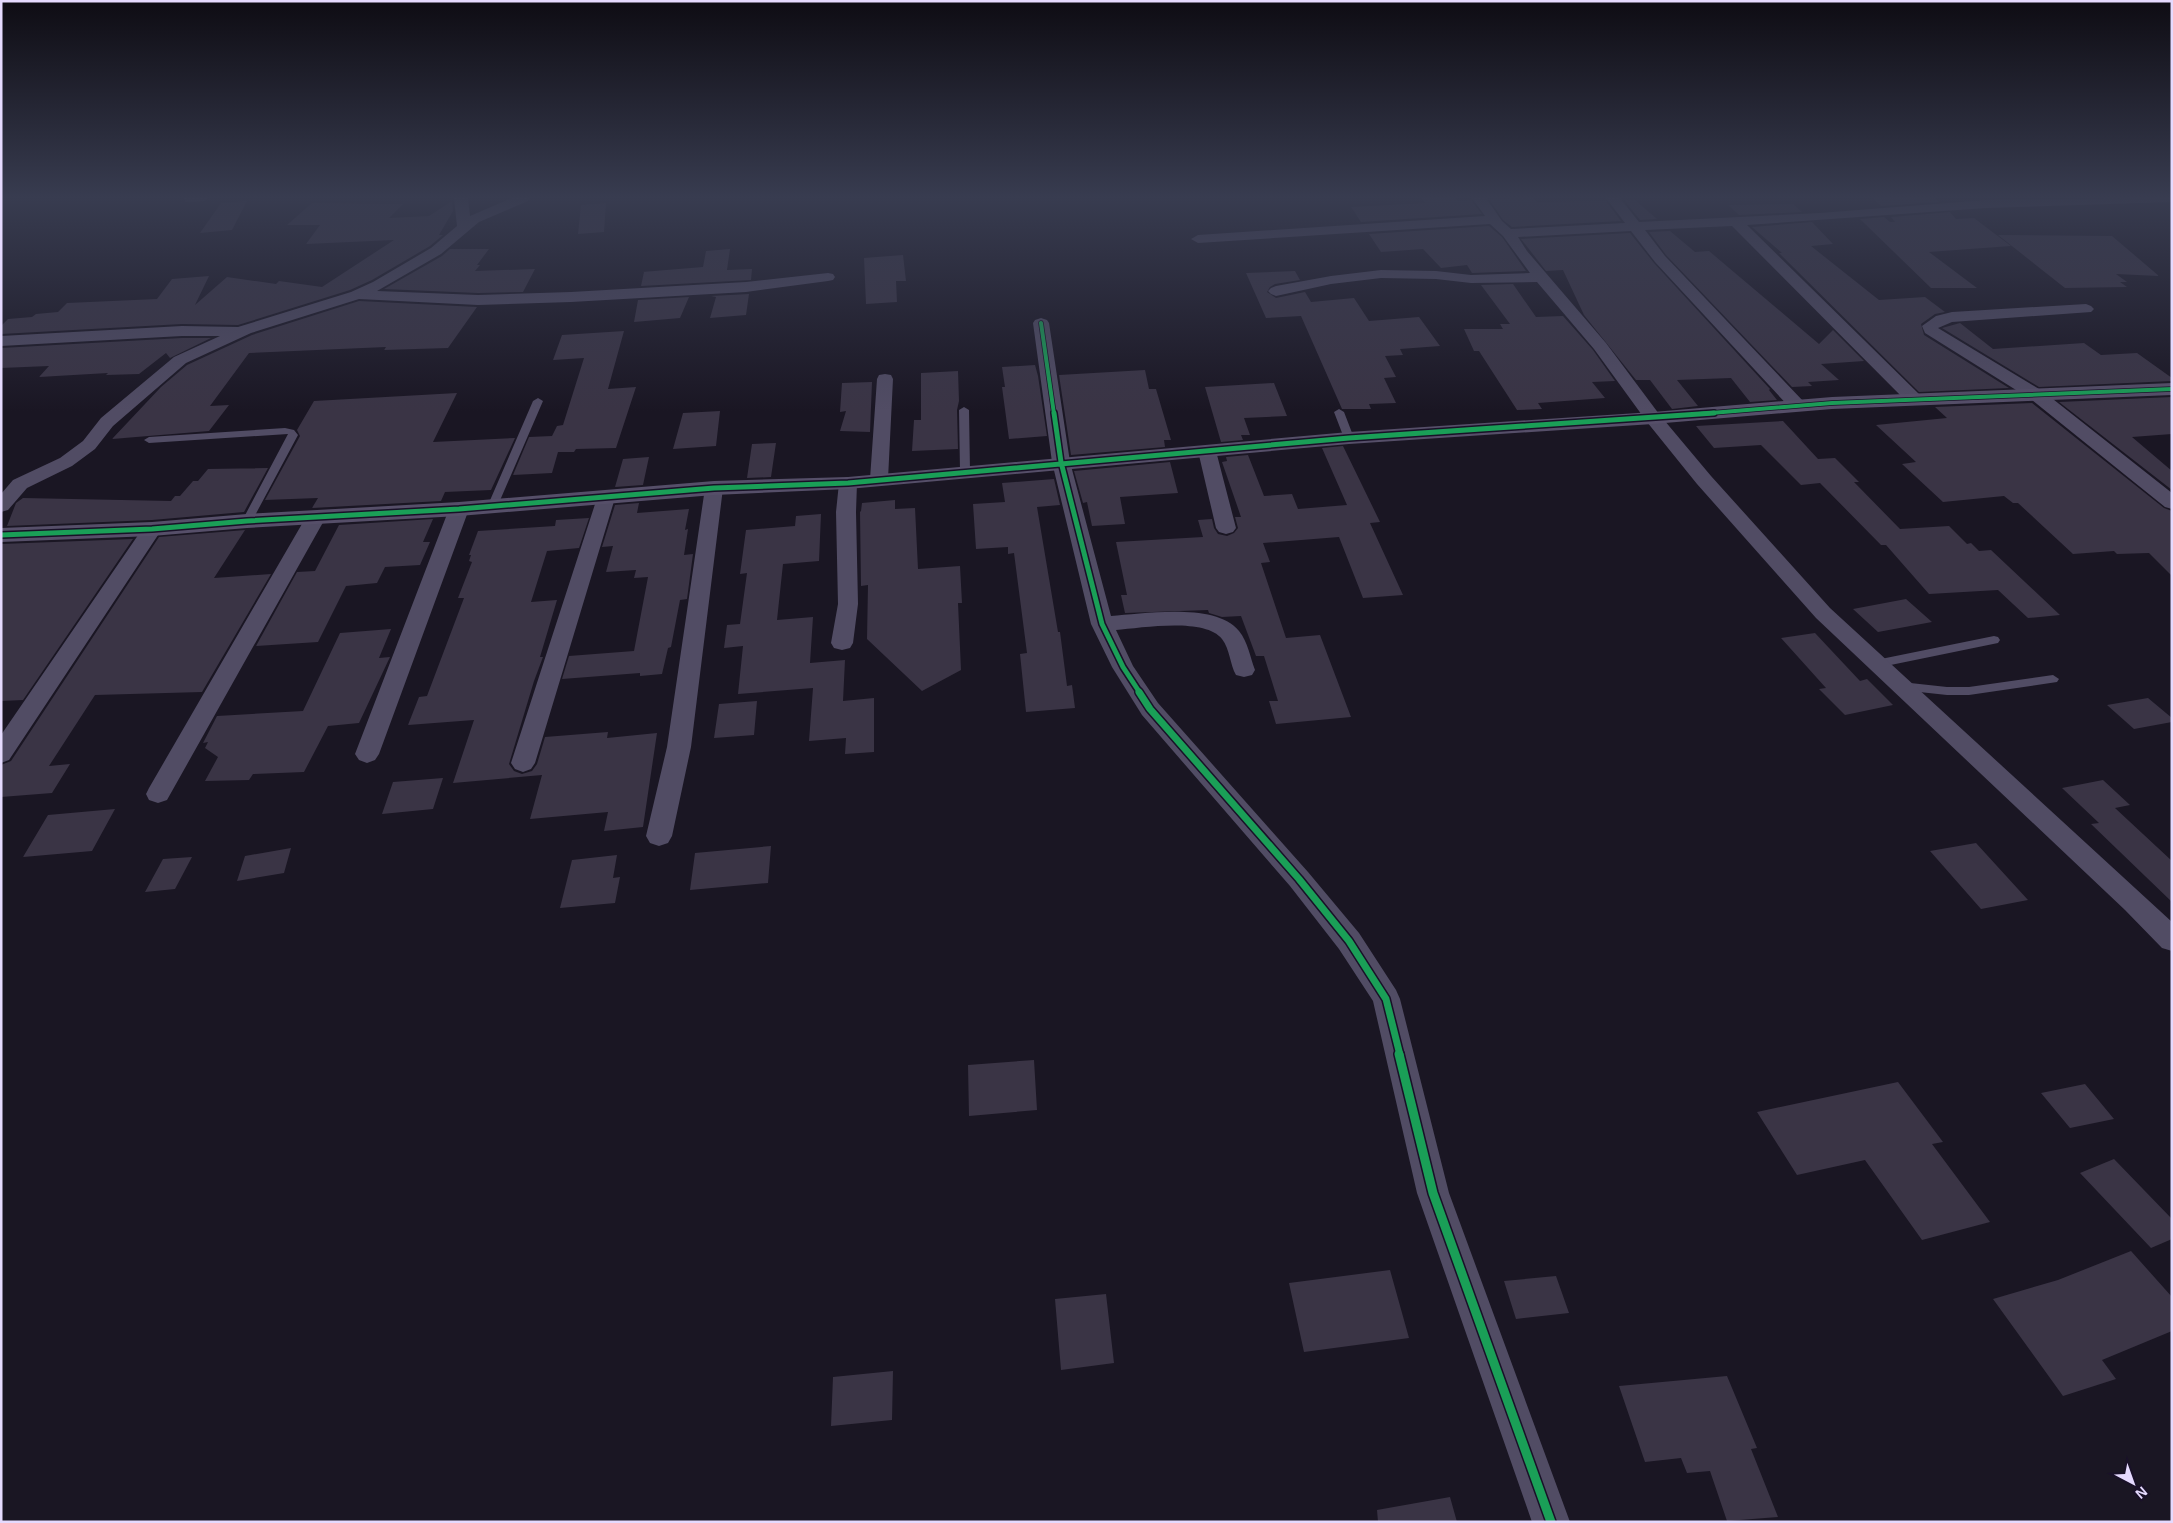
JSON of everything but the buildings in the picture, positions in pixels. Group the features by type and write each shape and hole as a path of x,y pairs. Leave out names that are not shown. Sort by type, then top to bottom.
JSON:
{"street":[{"path":"1,491 66,462 89,445 107,422 180,360 245,330 356,295 405,269"},
{"path":"1536,269 1600,346 1653,418 1704,480 1823,613 1899,686 2134,902 2172,940"},
{"path":"1669,269 1798,406"},
{"path":"1783,269 1914,399"},
{"path":"1276,291 1330,280 1381,274 1436,274 1471,279 1542,277"},
{"path":"356,295 478,300 562,298 746,287 828,277"},
{"path":"2086,309 1952,317 1942,319 1930,326 1931,330 2038,396 2172,503"},
{"path":"1041,323 1061,462 1102,624 1122,667 1150,709 1299,879 1349,941 1386,999 1433,1193 1551,1522"},
{"path":"1,341 182,331 245,330"},
{"path":"879,479 886,379"},
{"path":"1,535 152,529 247,521 459,509 714,488 848,483 1061,462 1349,438 1653,418 1798,406 1914,399 2038,396 2172,389"},
{"path":"1207,451 1226,528"},
{"path":"842,643 848,604 846,512 848,483"},
{"path":"1,506 20,484"},
{"path":"659,836 679,747 714,488"},
{"path":"523,764 606,498"},
{"path":"367,754 459,509"},
{"path":"158,794 316,517"},
{"path":"1,754 152,529"},
{"path":"1102,624 1173,619 1200,619 1213,623 1224,628 1231,635 1244,670"}],"lane":[{"path":"493,505 538,401"},
{"path":"964,410 965,471"},
{"path":"1339,412 1349,438"},
{"path":"150,440 291,432 293,435 247,521"},
{"path":"1876,664 1994,640"},
{"path":"1899,686 1947,691 1969,691 2052,680"}],"cycle path":[{"path":"1041,323 1061,462 1102,624 1123,667 1150,709 1299,879 1349,941 1386,999 1433,1193 1551,1522"},
{"path":"1,535 152,529 247,521 459,509 714,488 848,483 1349,438 1653,418 1832,403 2172,389"}]}
